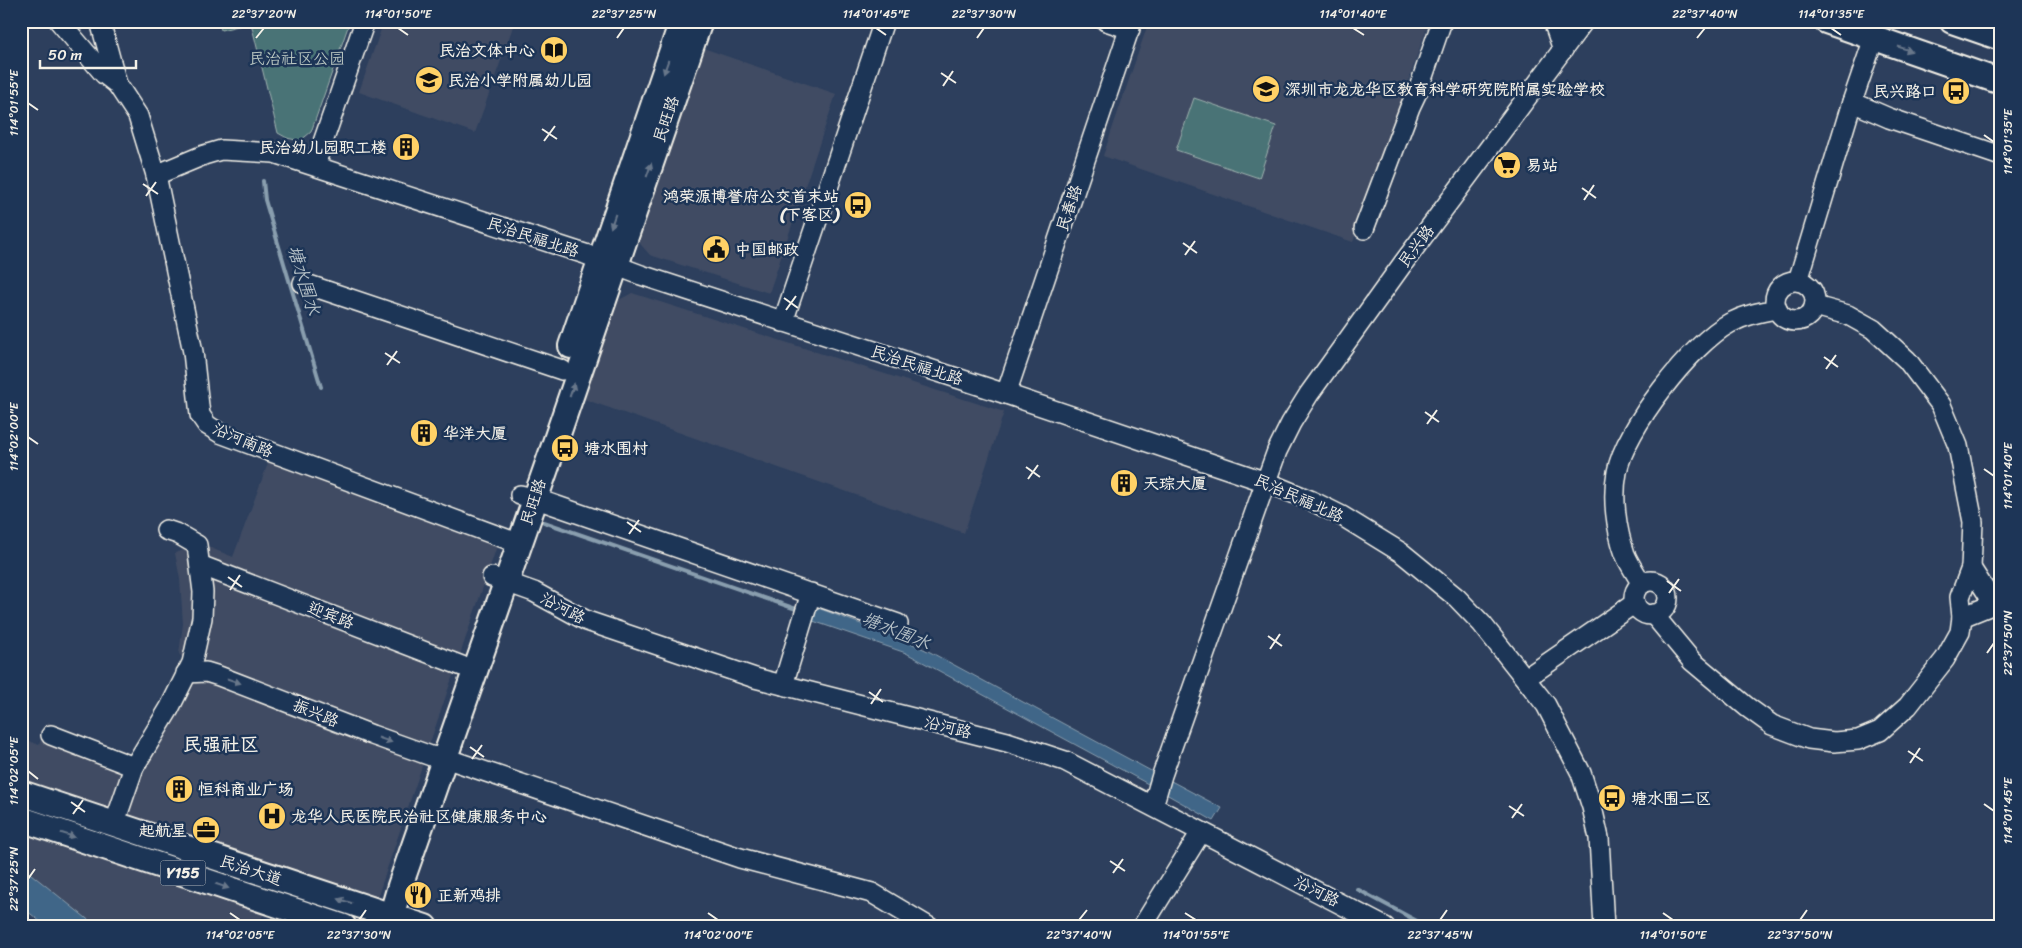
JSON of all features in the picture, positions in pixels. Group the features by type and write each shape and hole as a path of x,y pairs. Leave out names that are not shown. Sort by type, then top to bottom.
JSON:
{"main road":[{"name":"民旺路","path":"527,496 562,370 608,262 682,21"},
{"name":"民旺路","path":"387,920 382,896 438,757 608,262 700,21"},
{"path":"1826,21 2001,82"},
{"path":"1952,21 2001,38"},
{"name":"民旺路","path":"438,757 462,666 500,580"},
{"name":"民治大道","path":"21,793 387,920 424,927"},
{"name":"民治大道","path":"21,820 344,927"}],"street":[{"path":"60,21 104,74 117,84"},
{"path":"100,21 117,84 138,116 156,175"},
{"path":"315,165 366,21"},
{"path":"783,322 884,21"},
{"path":"1106,21 1131,25"},
{"path":"1364,229 1410,106 1419,88 1442,21"},
{"path":"1553,21 1563,50"},
{"name":"民兴路","path":"1154,802 1162,774 1266,482 1284,437 1309,394 1404,262 1584,21"},
{"name":"民春路","path":"1006,394 1131,25"},
{"path":"1798,281 1852,102 1874,38"},
{"path":"1852,102 1889,118 2001,156"},
{"name":"民治民福北路","path":"156,175 221,150 274,154 315,165 1266,482 1304,497 1342,516 1402,553 1457,598 1482,624 1546,705 1581,773 1592,807 1600,838 1604,927"},
{"name":"沿河南路","path":"156,175 193,352 200,415 207,425 220,433 512,542"},
{"path":"1798,281 1805,283 1814,293 1815,306 1810,314 1801,320 1792,321 1777,309 1776,297 1778,292 1787,283 1798,281"},
{"path":"303,283 562,370"},
{"path":"1653,614 1664,607 1667,600 1666,591 1656,582 1648,581 1642,584 1635,593 1635,603 1640,610 1653,614 1692,661 1746,707 1772,725 1809,739 1834,742 1858,740 1880,730 1908,706 1945,659 1960,632 1962,617 1960,597 1971,568 1973,522 1958,446 1941,405 1907,360 1873,329 1848,315 1815,306"},
{"path":"1642,584 1625,555 1615,513 1617,472 1624,448 1648,409 1700,345 1728,324 1749,314 1777,309"},
{"path":"527,496 807,606 898,624"},
{"path":"114,825 134,767 169,709 194,657 202,618 203,592 197,545 183,536 166,530"},
{"name":"迎宾路","path":"200,565 462,666"},
{"path":"1962,617 1998,605 1971,568"},
{"name":"沿河路","path":"500,580 534,592 587,621 755,678 1040,752 1154,802 1201,832 1385,927"},
{"path":"1526,678 1635,603"},
{"path":"783,685 807,606"},
{"name":"振兴路","path":"186,673 206,672 220,676 372,735 740,858 872,893 929,927"},
{"path":"51,735 134,767"},
{"path":"1142,927 1201,832"}],"shaded area":[{"name":"民治小学附属幼儿园","path":"384,21 515,21 475,133 359,92"},
{"name":"深圳市龙龙华区教育科学研究院附属实验学校","path":"1149,21 1429,21 1353,242 1103,156"},
{"path":"703,48 836,94 769,293 650,255 635,238"},
{"path":"632,293 1004,412 964,533 584,399 619,300"},
{"path":"270,458 498,543 374,907 281,870 258,927 96,927 21,866 21,738 39,745 48,722 126,754 134,753 169,693 175,675 186,661 179,654 183,624 180,579 175,553 201,544 233,557"},
{"path":"815,607 904,640 930,652 1153,772 1148,784 906,653 810,620"},
{"path":"1171,781 1222,808 1214,821 1166,794"},
{"path":"21,866 96,927 47,927 21,906"}],"green space":[{"name":"民治社区公园","path":"219,21 350,21 311,132 300,141 287,138 278,133 251,23 221,30"},
{"path":"1194,98 1276,126 1259,178 1176,150"}],"waterway":[{"name":"塘水围水","path":"263,181 265,200 321,387"},
{"name":"塘水围水","path":"544,522 799,610"},
{"name":"塘水围水","path":"1357,889 1428,927"}],"place":[{"name":"民治文体中心","path":"554,50"},
{"name":"民治小学附属幼儿园","path":"429,80"},
{"name":"深圳市龙龙华区教育科学研究院附属实验学校","path":"1266,89"},
{"name":"民兴路口","path":"1956,91"},
{"name":"民治幼儿园职工楼","path":"406,147"},
{"name":"易站","path":"1507,165"},
{"name":"鸿荣源博誉府公交首末站 (下客区)","path":"858,205"},
{"name":"中国邮政","path":"716,249"},
{"name":"华洋大厦","path":"424,433"},
{"name":"塘水围村","path":"565,448"},
{"name":"天琮大厦","path":"1124,483"},
{"name":"恒科商业广场","path":"179,789"},
{"name":"塘水围二区","path":"1612,798"},
{"name":"龙华人民医院民治社区健康服务中心","path":"272,816"},
{"name":"起航星","path":"206,830"},
{"name":"正新鸡排","path":"418,895"}],"district":[{"name":"民强社区","path":"221,744"}]}
